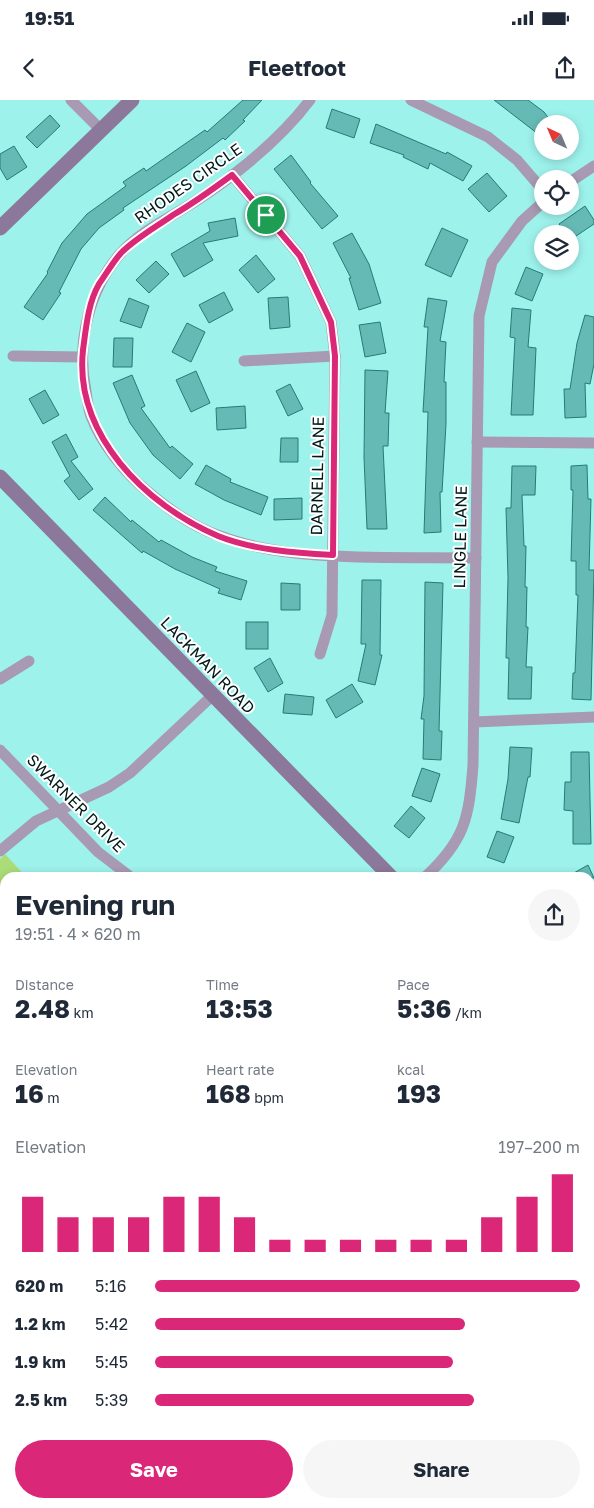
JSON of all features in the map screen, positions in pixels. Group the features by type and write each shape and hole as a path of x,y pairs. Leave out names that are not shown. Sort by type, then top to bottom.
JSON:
{"main road":[{"path":"0,228 132,100"},
{"name":"LACKMAN ROAD","path":"0,477 386,872"}],"street":[{"path":"71,100 101,130"},
{"name":"RHODES CIRCLE","path":"310,100 273,140 232,175 205,195 144,234 121,253 98,286 87,319 82,357 82,372 91,416 129,475 159,501 189,521 218,536 245,544 333,555 476,558"},
{"path":"411,100 488,137 517,160 534,180"},
{"path":"579,176 594,166"},
{"name":"DARNELL LANE","path":"232,175 300,256 331,322 335,356 332,615 320,654"},
{"name":"LINGLE LANE","path":"430,872 448,854 464,828 470,803 474,722 479,316 492,262 522,221 534,210"},
{"path":"12,356 82,357"},
{"path":"244,361 335,356"},
{"path":"477,442 594,443"},
{"path":"0,679 29,661"},
{"path":"0,852 31,824 110,787 130,773 213,695"},
{"path":"474,722 594,717"},
{"name":"SWARNER DRIVE","path":"0,750 98,852 124,872"}],"green space":[{"path":"5,854 21,872 0,872 0,859"}],"building":[{"path":"243,100 262,100 243,120 245,121 225,140 223,138 186,166 123,208 124,210 99,228 81,249 59,292 61,293 43,320 24,307 48,273 62,243 87,214 126,186 123,182 144,168 146,171 205,130 207,132"},
{"path":"494,100 528,100 544,112 546,115 534,115 534,131"},
{"path":"332,109 360,119 354,138 326,128"},
{"path":"50,115 60,126 37,148 26,137"},
{"path":"376,124 446,154 447,152 472,166 463,181 430,163 428,169 403,157 404,155 370,143"},
{"path":"14,146 27,167 7,180 0,168 0,154"},
{"path":"291,155 310,183 338,216 322,229 274,169"},
{"path":"487,173 507,196 489,212 468,189"},
{"path":"585,206 594,220 594,224 579,234 579,225 560,225 572,215 579,215 579,210"},
{"path":"235,218 238,236 203,243 213,260 184,277 171,254 210,231 208,223"},
{"path":"442,228 468,240 451,277 425,265"},
{"path":"352,233 369,264 381,303 359,310 349,278 351,278 333,243"},
{"path":"256,255 275,279 258,293 239,270"},
{"path":"156,261 169,274 149,293 136,280"},
{"path":"526,267 543,274 532,301 515,294"},
{"path":"224,292 233,310 209,323 199,305"},
{"path":"288,297 290,327 270,329 268,298"},
{"path":"129,298 149,306 141,328 120,321"},
{"path":"428,298 447,301 440,341 446,342 444,382 446,382 446,424 442,492 440,492 441,532 424,533 428,412 423,412 428,327 424,327"},
{"path":"512,308 531,310 528,347 536,348 533,415 511,415 515,338 510,337"},
{"path":"585,315 594,317 594,364 590,384 585,383 586,417 565,418 564,389 570,389 577,343"},
{"path":"380,322 386,353 365,357 359,325"},
{"path":"187,323 205,332 191,362 172,352"},
{"path":"114,338 133,338 132,367 113,367"},
{"path":"365,370 388,371 385,413 389,413 388,446 383,446 387,529 367,529 364,457"},
{"path":"196,371 210,403 191,412 176,380"},
{"path":"132,375 145,406 141,408 170,448 172,446 193,464 180,479 153,455 130,423 113,383"},
{"path":"290,384 303,409 288,416 276,391"},
{"path":"45,390 59,415 43,424 29,399"},
{"path":"245,406 246,428 217,430 216,408"},
{"path":"66,434 78,457 71,461 93,489 79,500 64,481 70,476 52,442"},
{"path":"281,438 298,438 298,462 280,462"},
{"path":"206,465 231,479 230,482 268,497 261,515 224,500 195,484"},
{"path":"587,465 588,499 591,499 589,570 594,570 591,700 572,699 578,595 576,595 576,561 571,561 573,490 571,490 571,466"},
{"path":"512,466 536,466 535,495 522,495 524,546 526,546 526,627 528,627 526,667 532,667 531,699 508,699 509,658 506,658 508,578 506,508 511,508"},
{"path":"105,497 131,522 132,520 159,542 161,540 192,557 217,567 215,571 247,581 241,600 218,593 220,589 175,569 143,551 142,553 93,510"},
{"path":"302,498 302,519 274,520 274,499"},
{"path":"362,580 381,580 380,655 382,655 375,685 358,681 366,644 361,644"},
{"path":"425,582 443,583 439,731 442,731 441,760 423,759 424,719 421,719 424,696"},
{"path":"281,583 300,584 300,610 281,610"},
{"path":"246,622 268,622 268,649 246,649"},
{"path":"270,658 283,683 268,692 254,668"},
{"path":"352,684 363,702 336,718 326,700"},
{"path":"285,694 314,697 312,715 283,713"},
{"path":"510,747 532,748 530,777 528,777 519,823 501,819 508,779"},
{"path":"571,752 589,752 591,844 573,844 573,811 564,810 565,782 571,782"},
{"path":"422,768 440,774 431,802 412,796"},
{"path":"411,806 425,818 409,838 394,826"},
{"path":"497,831 514,837 504,863 487,857"},
{"path":"588,865 591,872 576,872"}],"route":[{"path":"232,175 266,215 300,256 318,290 331,322 335,356 333,555 245,544 218,536 189,521 159,501 129,475 110,449 91,416 82,372 87,319 98,286 121,253 144,234 205,195 232,175"}]}
